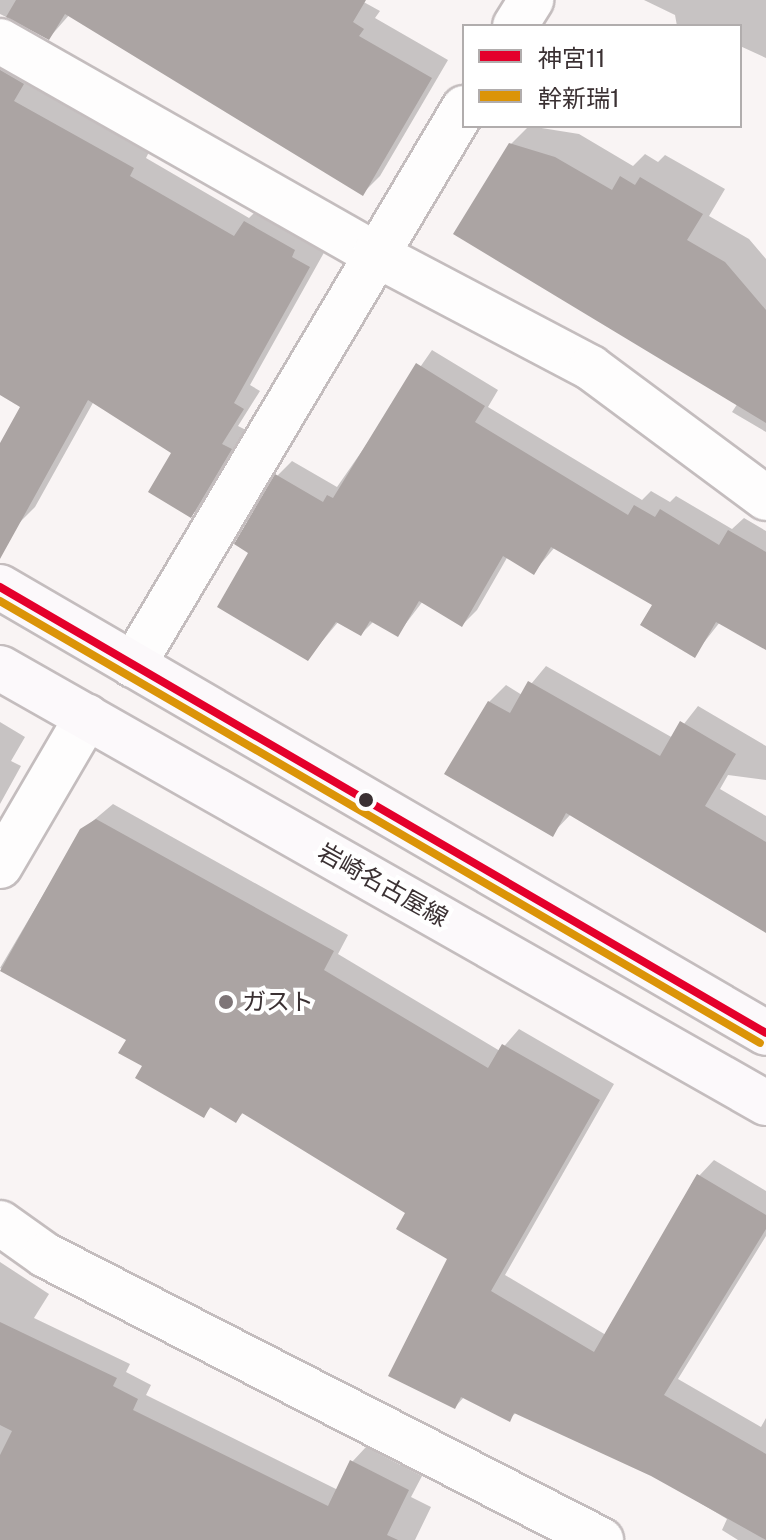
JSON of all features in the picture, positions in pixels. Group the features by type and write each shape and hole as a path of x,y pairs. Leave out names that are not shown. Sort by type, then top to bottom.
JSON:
{"main road":[{"path":"0,587 766,1033"},
{"name":"岩崎名古屋線","path":"0,668 766,1103"}],"street":[{"path":"516,24 531,0"},
{"path":"0,41 375,254 591,368 766,498"},
{"path":"133,665 462,111"},
{"path":"0,866 87,717"},
{"path":"0,1223 45,1255 601,1540"}],"building":[{"path":"16,0 366,0 353,22 364,29 359,36 432,78 363,196 65,14 49,40 6,17"},
{"path":"0,70 24,84 14,101 134,168 130,176 234,236 244,221 295,250 292,257 310,267 234,403 244,409 222,444 232,449 191,518 148,492 171,453 88,400 0,559 0,443 20,407 0,395"},
{"path":"509,143 555,157 612,190 620,176 635,185 640,177 703,214 687,240 725,262 766,310 766,423 453,234"},
{"path":"416,363 485,406 475,422 628,515 634,505 655,517 660,509 719,545 728,530 766,552 766,650 716,622 695,658 640,625 652,605 551,547 534,575 503,556 462,627 419,601 398,637 370,621 361,636 336,622 308,661 217,607 248,553 234,544 275,474 323,502 327,495 333,498"},
{"path":"528,681 660,756 680,721 736,754 705,806 766,842 766,933 566,813 553,837 444,774 488,701 510,713"},
{"path":"96,819 334,951 324,970 488,1068 502,1044 600,1100 491,1291 594,1352 697,1174 766,1215 766,1229 664,1395 766,1454 766,1540 651,1476 514,1413 510,1422 461,1397 455,1409 388,1376 447,1259 396,1229 405,1213 242,1113 236,1123 210,1107 204,1118 135,1078 142,1066 118,1053 126,1040 0,971 80,829"},
{"path":"0,1322 117,1378 113,1386 138,1399 133,1410 328,1506 350,1460 409,1490 387,1535 398,1540 0,1540 0,1455 12,1431 0,1425"}],"transit line":[{"name":"神宮11","path":"0,587 766,1033"},
{"name":"幹新瑞1","path":"0,601 760,1043"}],"place":[{"name":"ガスト","path":"226,1002"}]}
